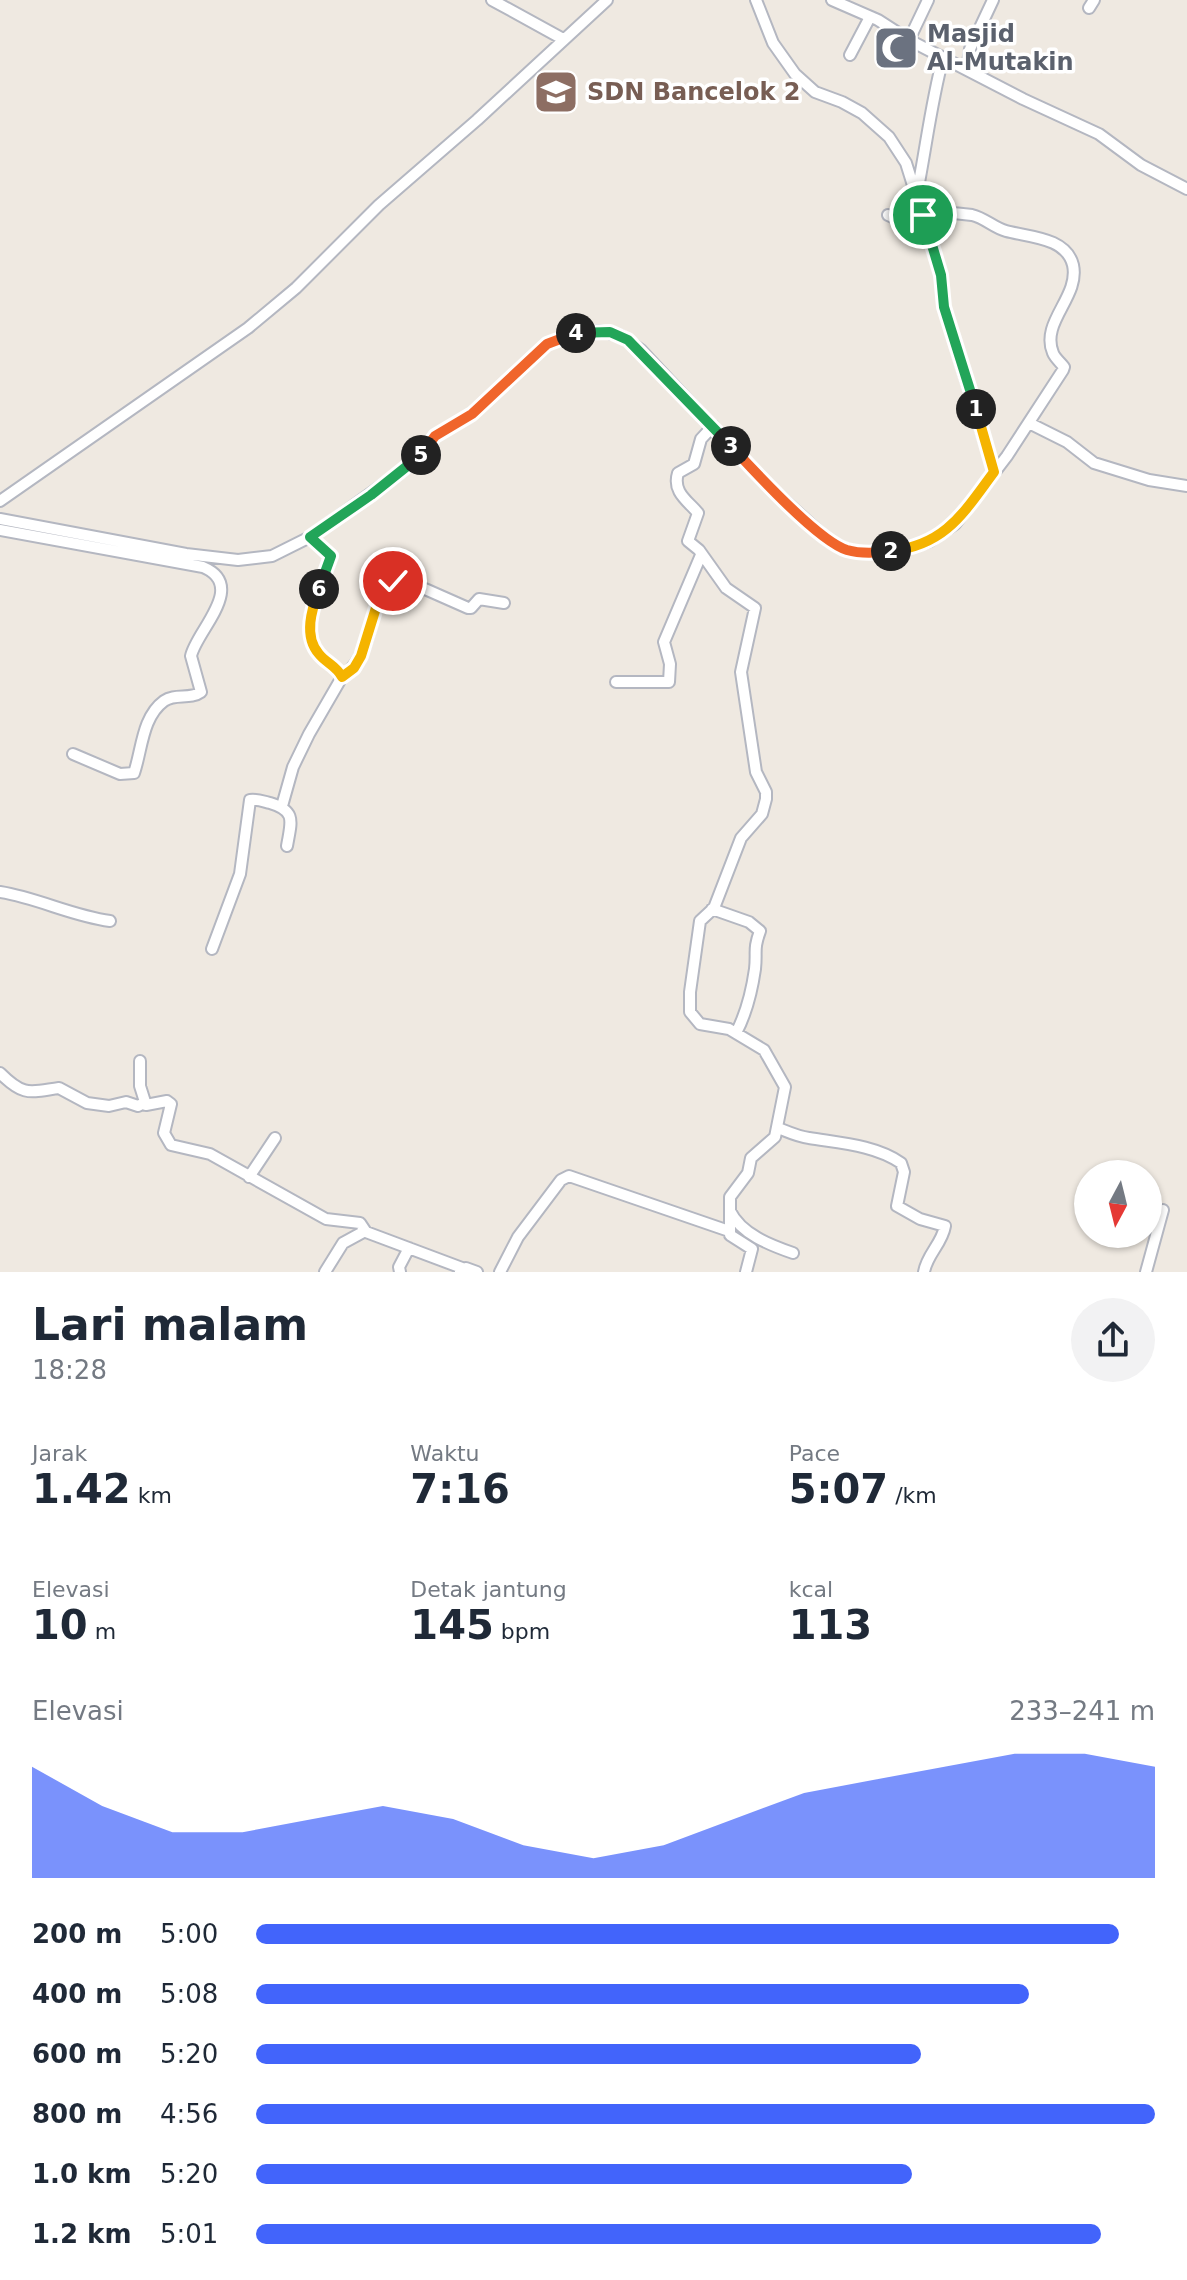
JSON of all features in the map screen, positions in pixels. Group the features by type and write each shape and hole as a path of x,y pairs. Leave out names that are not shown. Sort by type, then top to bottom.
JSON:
{"street":[{"path":"492,0 563,39"},
{"path":"0,501 248,328 296,288 373,211 607,0"},
{"path":"756,0 773,43 786,64 815,92 862,113 889,137 906,163 917,194"},
{"path":"832,0 1023,99 1099,134 1141,165 1187,189"},
{"path":"909,40 928,0"},
{"path":"967,70 973,42 993,0"},
{"path":"850,55 870,17"},
{"path":"943,58 931,105 915,218 941,275 944,307 994,472"},
{"path":"0,519 222,559 272,556 315,542 416,461 435,436 472,414 547,344 569,334 600,331 628,340 710,430 829,541 855,552 906,549 946,532 955,524 1031,424 1064,367 1053,354 1051,332 1074,285 1072,261 1065,251 1036,236 1001,230 972,215 915,218 888,215"},
{"path":"1031,424 1067,442 1094,463 1149,480 1187,486"},
{"path":"710,430 701,439 694,464 678,473 676,480 686,504 698,513 688,538 731,593 755,608 741,672 756,772 766,792 762,814 741,838 712,909 700,921 690,1012 700,1024 722,1027 764,1050 785,1087 774,1139 751,1158 748,1173 731,1193 729,1231 733,1238 752,1249 746,1272"},
{"path":"0,530 203,567 212,570 219,581 221,593 218,605 191,656 201,692 193,697 175,697 162,703 142,736 134,773 120,774 73,754"},
{"path":"315,542 330,554 331,559 312,609 311,633 316,650 339,670 342,677"},
{"path":"616,682 669,682 670,656 664,642 701,555"},
{"path":"282,806 293,767 342,677 358,663 386,581 431,591 468,608 479,599 504,603"},
{"path":"212,949 240,874 248,802 253,799 282,806 291,817 287,846"},
{"path":"0,892 34,898 82,916 110,921"},
{"path":"712,909 749,922 760,931 753,948 755,970 750,994 736,1033"},
{"path":"140,1061 144,1103"},
{"path":"0,1073 10,1083 29,1093 59,1088 87,1103 109,1106 126,1102 138,1106 144,1103"},
{"path":"144,1103 150,1106 170,1102 164,1133 171,1145 210,1154 326,1219 360,1223 365,1231 461,1270 470,1268 477,1272"},
{"path":"778,1128 809,1138 852,1145 892,1157 901,1163 904,1172 897,1206 920,1219 945,1226 924,1272"},
{"path":"249,1177 275,1138"},
{"path":"500,1272 518,1237 561,1180 569,1176 729,1231"},
{"path":"729,1207 734,1218 750,1233 793,1253"},
{"path":"1146,1272 1163,1210"},
{"path":"325,1272 343,1243 365,1231"},
{"path":"400,1272 399,1267 409,1248"}],"place":[{"name":"Masjid Al-Mutakin","path":"896,48"},
{"name":"SDN Bancelok 2","path":"556,92"}],"route":[{"path":"393,581 384,582 358,663 342,677 339,670 320,655 313,643 312,609 331,556 310,537 416,461 435,436 472,414 547,344 569,334 588,331 610,332 641,350 762,480 829,541 855,552 885,552 906,549 946,532 994,472 944,307 941,275 923,215"}]}
